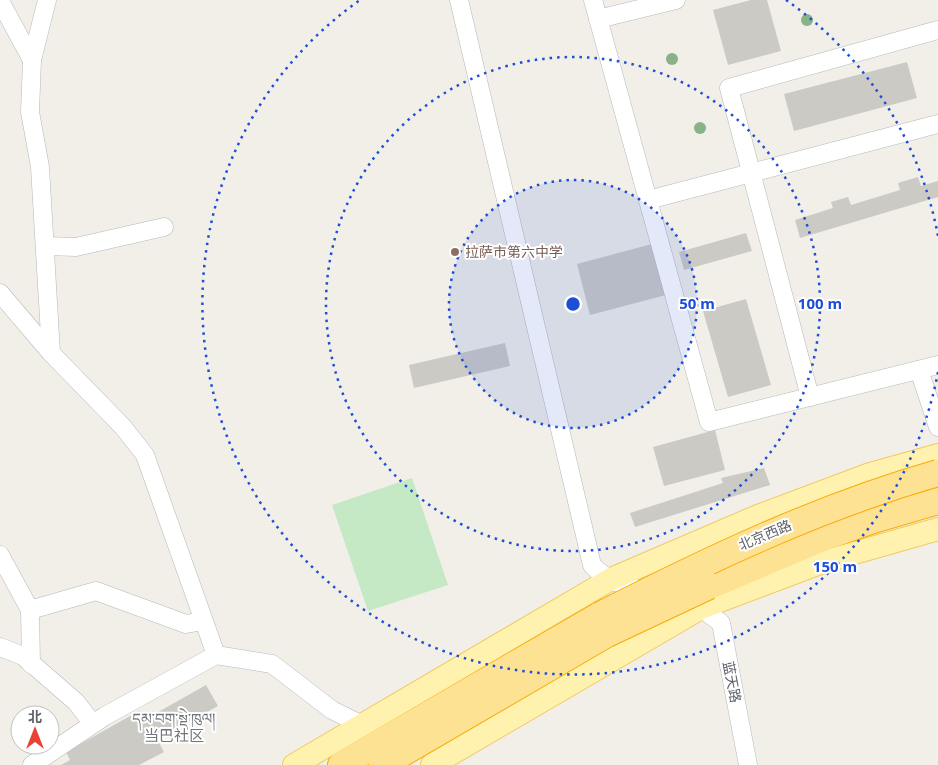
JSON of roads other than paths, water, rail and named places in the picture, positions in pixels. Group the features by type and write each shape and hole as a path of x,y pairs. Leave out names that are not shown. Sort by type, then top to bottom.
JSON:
{"highway":[{"name":"北京西路","path":"604,624 700,563 835,505 938,473"},
{"name":"北京西路","path":"604,624 709,586 825,537 873,520 938,501"},
{"path":"341,765 604,624"},
{"path":"382,765 604,624"}],"main road":[{"path":"294,765 611,579 758,516 870,474 938,455"},
{"path":"432,765 701,608 823,562 938,529"}],"street":[{"path":"47,0 32,60 30,112 40,167 51,353"},
{"path":"459,0 592,565 599,572 622,585 701,608"},
{"path":"593,0 709,422 938,365"},
{"path":"598,19 676,0"},
{"path":"0,1 32,60"},
{"path":"810,397 729,88 938,30"},
{"path":"648,200 938,124"},
{"path":"45,246 76,247 164,227"},
{"path":"0,293 51,353 123,427 144,455 216,655"},
{"path":"919,370 938,427"},
{"path":"0,555 30,610 31,664"},
{"path":"30,610 96,591 186,624 203,621"},
{"name":"蓝天路","path":"701,608 721,623 748,765"},
{"path":"0,648 22,656 76,702 93,724"},
{"path":"32,765 93,724 216,655 272,664 332,710 362,725"}],"place":[{"name":"拉萨市第六中学","path":"455,252"}],"district":[{"name":"དམ་བག་སྡེ་ཁུལ། 当巴社区","path":"174,728"}]}
